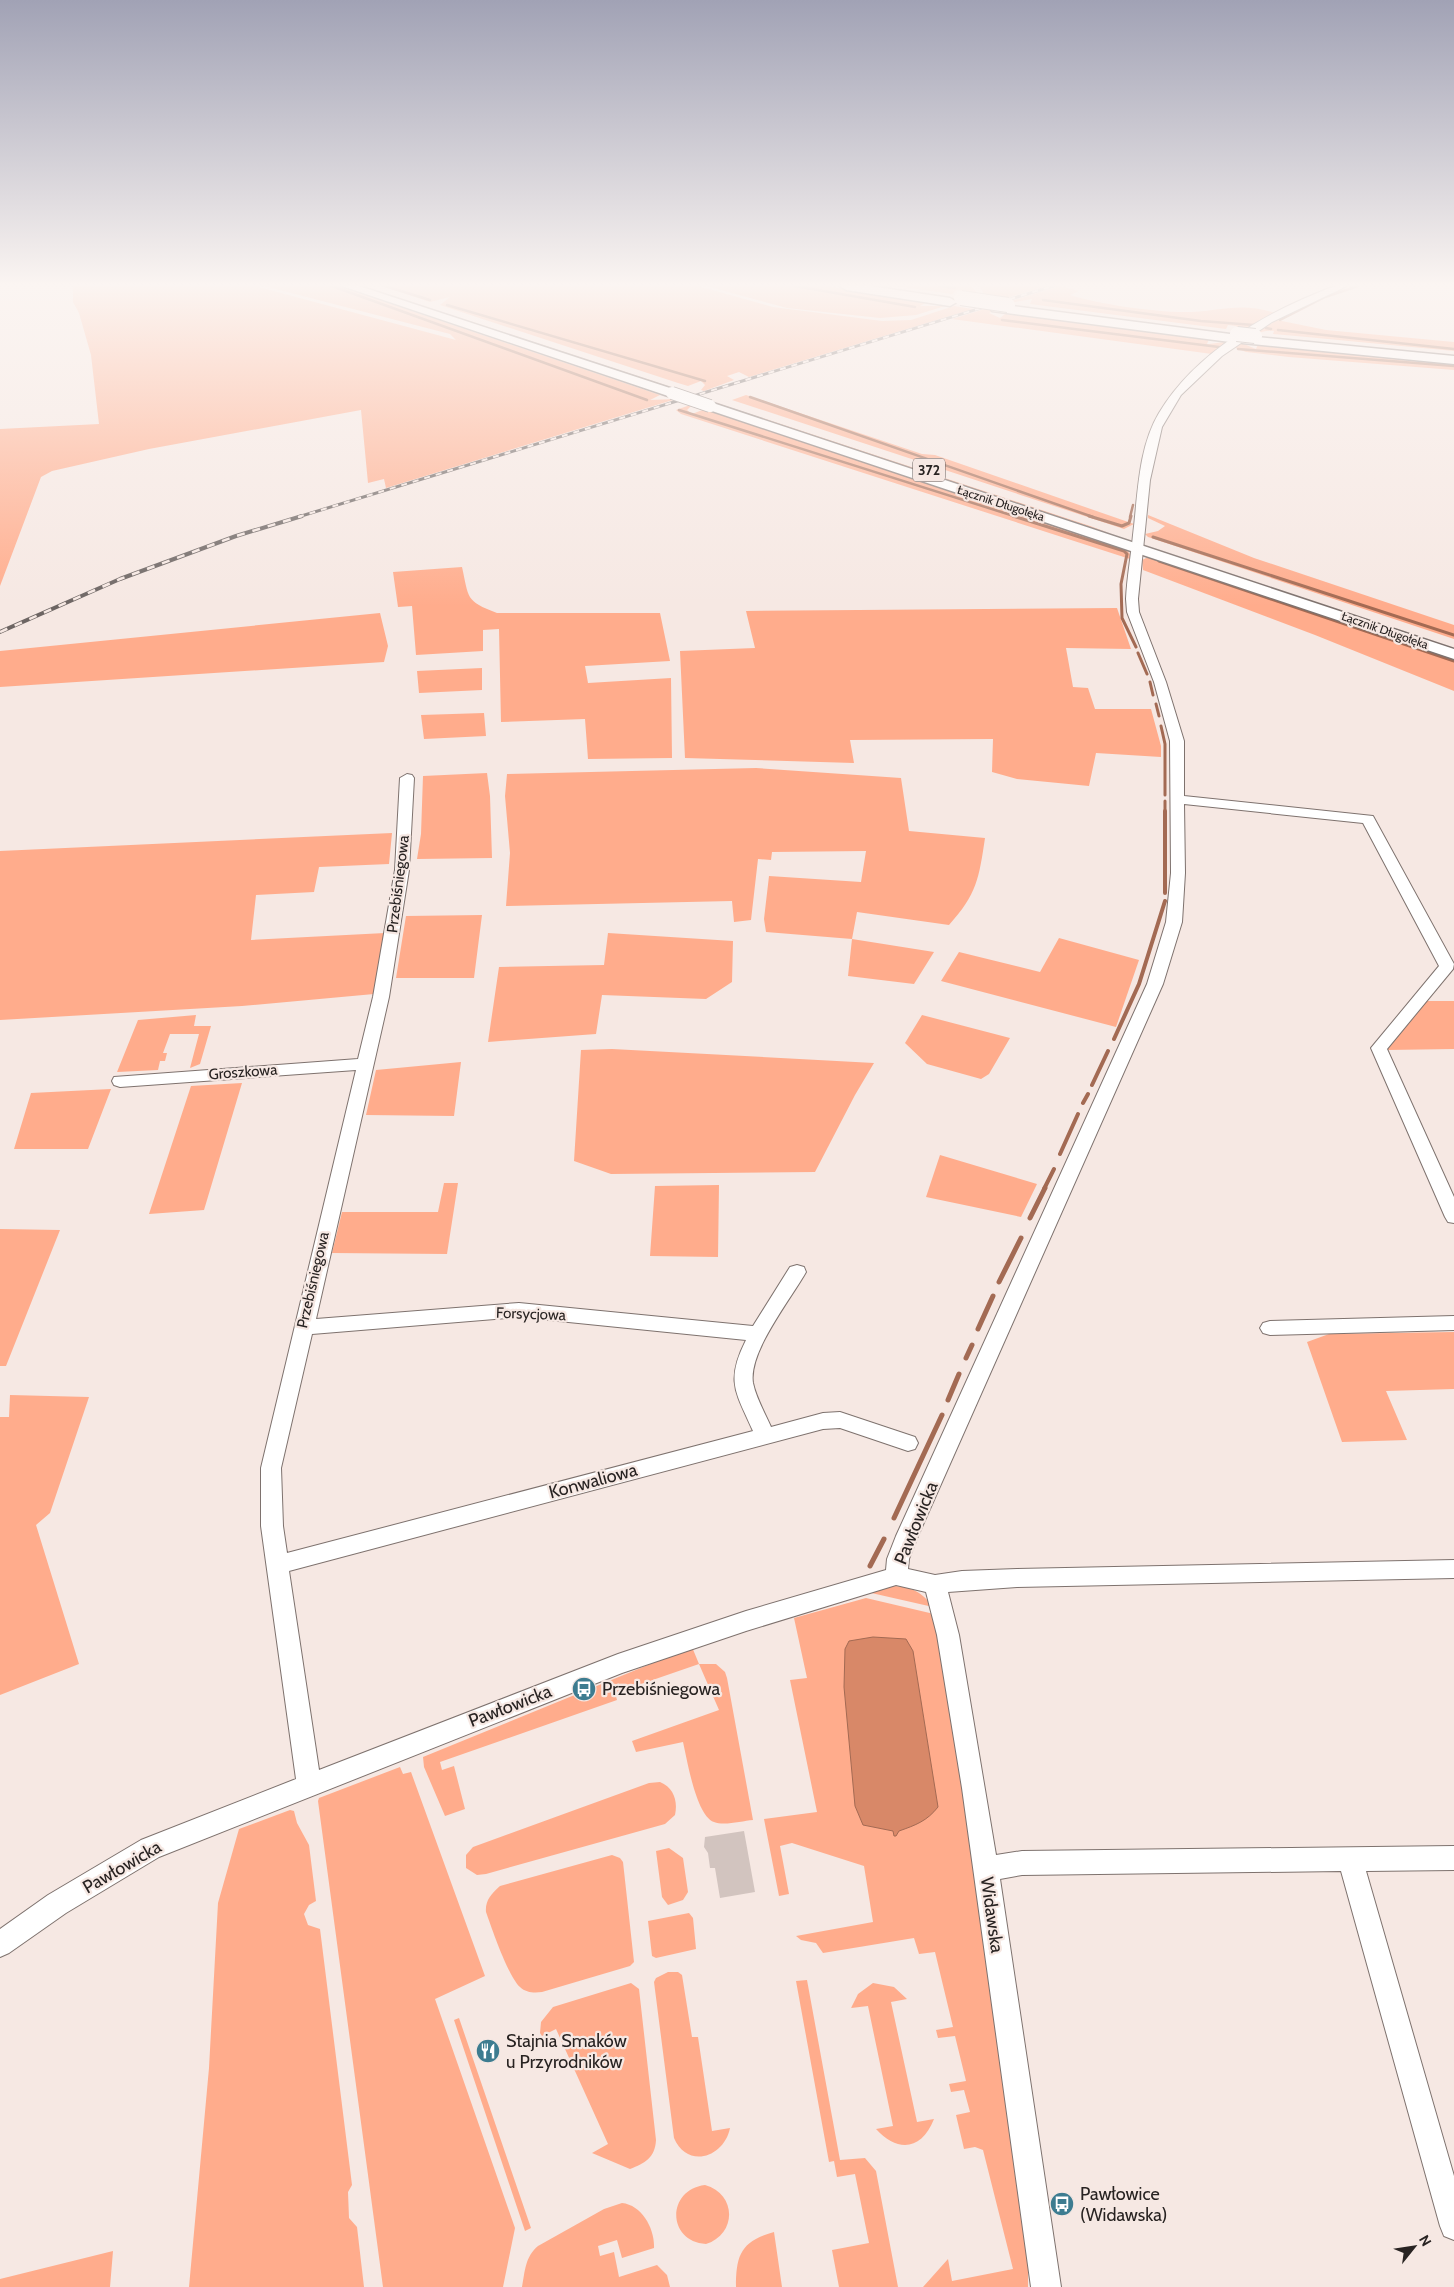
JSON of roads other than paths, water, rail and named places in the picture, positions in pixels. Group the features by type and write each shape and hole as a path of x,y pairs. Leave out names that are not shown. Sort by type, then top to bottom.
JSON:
{"main road":[{"name":"Łącznik Długołęka","path":"683,393 1137,543 1454,644"},
{"name":"Łącznik Długołęka","path":"1137,543 1454,654"}],"street":[{"name":"Pawłowicka","path":"0,1944 57,1904 150,1848 649,1653 832,1593 896,1576 898,1559 904,1544 1155,984 1174,922 1178,873 1178,742 1160,682 1133,612 1132,586 1146,470 1156,431 1170,402 1179,393"},
{"name":"Przebiśniegowa","path":"309,1785 272,1526 271,1468 381,997 402,870 407,778"},
{"path":"1177,799 1368,819 1447,966 1379,1048 1454,1217"},
{"name":"Groszkowa","path":"120,1081 366,1064"},
{"path":"765,1436 743,1382 744,1364 759,1334 797,1272"},
{"name":"Forsycjowa","path":"303,1326 519,1310 759,1334"},
{"path":"1270,1328 1454,1323"},
{"name":"Konwaliowa","path":"278,1565 823,1421 840,1420 908,1443"},
{"path":"896,1576 935,1584 962,1580 1017,1578 1454,1569"},
{"name":"Widawska","path":"935,1584 948,1635 985,1869 1046,2287"},
{"path":"985,1869 1022,1864 1454,1858"},
{"path":"1350,1860 1454,2226"}],"waterway":[{"path":"627,393 647,400"},
{"path":"750,397 1093,517"},
{"path":"679,410 1017,517"},
{"path":"1130,517 1133,505"},
{"path":"1013,516 1124,551 1127,554 1121,584 1122,618 1136,647"},
{"path":"1089,516 1122,526 1129,523 1131,516"},
{"path":"1153,537 1454,635"},
{"path":"1159,561 1454,661"},
{"path":"1138,653 1147,674"},
{"path":"1150,682 1153,695"},
{"path":"1156,704 1159,716"},
{"path":"1161,726 1165,744 1165,795"},
{"path":"1165,801 1165,893"},
{"path":"1114,1039 1139,984 1165,901"},
{"path":"1092,1085 1108,1051"},
{"path":"1083,1103 1088,1094"},
{"path":"1060,1154 1078,1114"},
{"path":"1044,1189 1054,1169"},
{"path":"1030,1218 1045,1188"},
{"path":"999,1282 1021,1238"},
{"path":"978,1329 993,1296"},
{"path":"966,1358 972,1345"},
{"path":"948,1400 959,1374"},
{"path":"894,1518 942,1415"},
{"path":"870,1566 884,1539"}],"railway":[{"path":"298,517 704,393"},
{"path":"0,632 120,579 236,536 302,516"}],"place":[{"name":"Przebiśniegowa","path":"584,1689"},
{"name":"Stajnia Smaków u Przyrodników","path":"488,2051"},
{"name":"Pawłowice (Widawska)","path":"1062,2204"}]}
